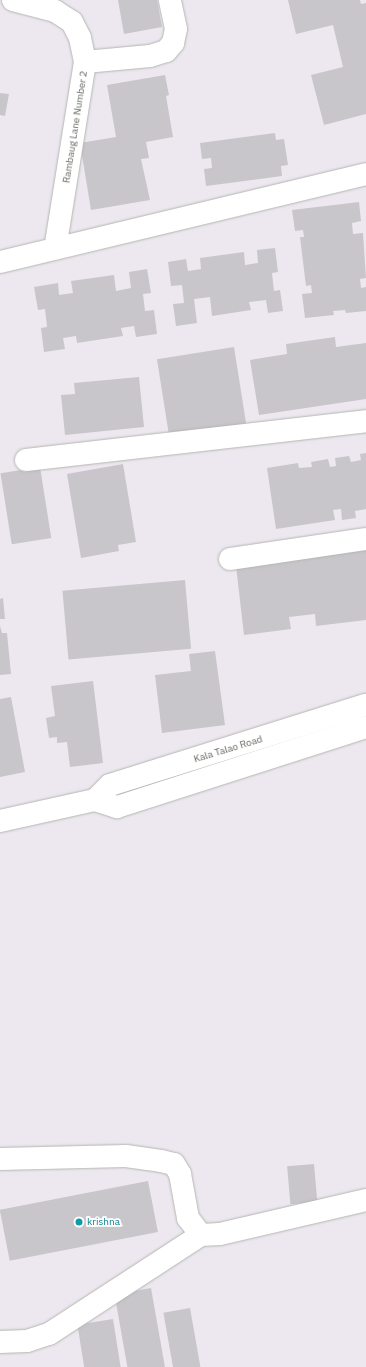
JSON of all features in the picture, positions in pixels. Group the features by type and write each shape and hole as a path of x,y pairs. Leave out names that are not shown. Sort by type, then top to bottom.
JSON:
{"street":[{"name":"Rambaug Lane Number 2","path":"13,0 55,11 72,22 80,38 85,62 56,249"},
{"path":"85,62 150,56 166,51 173,43 176,29 170,0"},
{"path":"0,262 366,174"},
{"path":"26,460 366,420"},
{"path":"230,559 366,540"},
{"name":"Kala Talao Road","path":"95,800 110,785 366,705"},
{"path":"0,821 95,800 117,807 366,727"},
{"path":"0,1159 126,1156 174,1164 180,1174 188,1218 201,1235"},
{"path":"0,1342 27,1341 49,1334 201,1235 220,1234 366,1200"}],"building":[{"path":"118,0 157,0 162,27 124,34"},
{"path":"288,0 360,0 361,4 366,3 366,114 324,125 311,75 343,67 333,25 296,34"},
{"path":"165,75 169,95 166,96 173,137 146,142 149,158 141,159 150,200 91,210 80,143 116,137 107,85"},
{"path":"0,93 9,94 5,116 0,115"},
{"path":"275,133 276,140 284,139 288,165 281,166 282,176 206,186 204,169 212,168 211,158 202,159 200,143"},
{"path":"359,202 361,221 352,223 353,234 363,233 366,278 360,279 361,288 366,287 366,311 346,313 345,310 333,311 334,315 305,318 302,294 312,293 311,285 306,286 300,237 304,237 303,230 295,231 292,210"},
{"path":"275,248 278,272 272,273 274,291 280,290 283,311 268,313 266,300 249,302 251,310 212,316 210,297 194,299 197,323 176,326 173,304 184,303 182,285 171,286 168,262 186,259 188,271 201,269 200,258 244,252 245,265 258,263 257,250"},
{"path":"147,269 151,293 143,294 145,311 154,310 157,334 136,337 134,326 121,328 123,336 77,343 76,336 63,338 65,349 44,352 41,328 47,327 45,309 38,310 34,287 58,283 59,295 73,293 71,281 114,275 116,291 131,288 129,272"},
{"path":"335,337 336,347 366,343 366,399 259,415 250,360 287,354 286,344"},
{"path":"234,347 246,425 169,437 157,359"},
{"path":"139,377 144,427 65,435 61,395 75,394 74,383"},
{"path":"366,453 366,509 355,511 356,518 342,520 341,509 333,510 335,520 276,529 267,468 298,463 299,468 312,467 311,462 328,459 330,467 336,466 335,458 349,456 351,462 361,460 360,454"},
{"path":"123,464 136,542 118,545 119,551 81,558 67,474"},
{"path":"40,467 51,538 12,544 0,473"},
{"path":"366,550 366,620 316,626 315,614 289,617 291,629 244,635 236,566"},
{"path":"185,580 191,649 68,659 62,591"},
{"path":"3,598 5,619 0,619 0,599"},
{"path":"0,626 2,633 7,633 11,674 0,675"},
{"path":"215,651 225,725 162,733 155,675 191,671 189,654"},
{"path":"93,681 103,763 70,767 67,742 57,743 57,737 49,738 46,718 55,716 51,686"},
{"path":"11,697 25,772 0,777 0,699"},
{"path":"314,1164 317,1202 290,1204 287,1166"},
{"name":"krishna","path":"148,1181 158,1232 10,1261 0,1210"},
{"path":"151,1288 165,1367 127,1367 115,1294"},
{"path":"190,1308 200,1367 173,1367 163,1313"},
{"path":"113,1319 121,1367 84,1367 77,1325"}],"place":[{"name":"krishna","path":"79,1222"}]}
